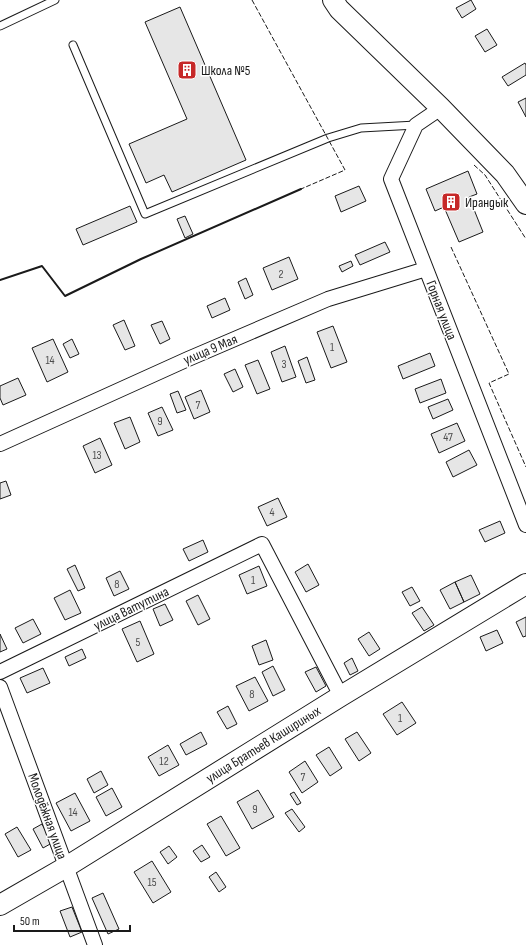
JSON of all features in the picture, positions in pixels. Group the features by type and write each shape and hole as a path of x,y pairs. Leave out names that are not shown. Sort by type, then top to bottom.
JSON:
{"street":[{"path":"333,0 339,8 506,174 526,204"},
{"path":"416,125 441,108"},
{"name":"Горная улица","path":"416,125 391,179 526,525"},
{"name":"улица 9 Мая","path":"0,444 188,358 328,299 426,269"},
{"name":"улица Ватутина","path":"0,672 262,544 341,696"},
{"name":"улица Братьев Кашириных","path":"0,905 66,867 341,696 526,584"},
{"name":"Молодёжная улица","path":"0,687 95,945"}],"lane":[{"path":"0,26 55,0"},
{"path":"73,45 145,214 328,138 361,128 416,125"}],"building":[{"path":"471,0 476,9 462,18 456,8"},
{"name":"Школа №5","path":"180,7 246,160 172,192 164,175 146,183 129,144 187,119 145,22"},
{"path":"487,29 497,45 485,52 475,36"},
{"path":"525,63 526,75 508,86 502,77"},
{"path":"526,98 526,117 518,102"},
{"name":"Ирандык","path":"468,171 477,194 469,197 483,232 459,242 444,207 435,211 426,189"},
{"path":"359,186 366,201 341,212 335,196"},
{"path":"130,206 137,222 83,245 76,229"},
{"path":"185,216 193,234 185,238 177,219"},
{"path":"385,242 390,252 360,265 355,255"},
{"path":"289,257 298,279 272,290 263,268"},
{"path":"351,261 353,266 342,272 339,266"},
{"path":"246,278 253,295 245,299 238,282"},
{"path":"225,298 230,310 212,318 207,306"},
{"path":"124,320 135,346 125,350 113,325"},
{"path":"162,321 170,339 160,344 151,325"},
{"path":"333,326 347,362 331,368 317,332"},
{"path":"53,339 68,372 47,382 32,348"},
{"path":"72,339 79,354 70,358 63,344"},
{"path":"285,346 296,377 282,382 271,352"},
{"path":"430,353 435,366 403,379 398,366"},
{"path":"307,357 315,380 306,383 298,361"},
{"path":"258,360 270,389 257,394 245,365"},
{"path":"235,369 243,387 233,392 224,374"},
{"path":"18,378 26,395 3,405 0,398 0,386"},
{"path":"441,379 446,393 420,403 415,389"},
{"path":"201,390 210,412 194,419 185,397"},
{"path":"178,391 186,410 177,413 170,394"},
{"path":"448,399 453,410 433,419 428,407"},
{"path":"162,407 173,430 158,436 148,413"},
{"path":"130,417 140,442 125,449 114,423"},
{"path":"457,423 465,441 439,453 431,434"},
{"path":"100,438 112,465 95,473 83,446"},
{"path":"469,450 477,465 453,477 446,462"},
{"path":"6,481 11,495 0,499 0,483"},
{"path":"278,498 287,517 267,526 258,507"},
{"path":"500,521 505,533 485,542 479,530"},
{"path":"203,540 208,552 189,561 183,549"},
{"path":"308,564 319,585 306,592 295,572"},
{"path":"75,565 85,588 78,591 67,569"},
{"path":"259,566 267,586 247,594 239,575"},
{"path":"120,571 129,589 114,596 106,578"},
{"path":"471,575 480,594 464,602 455,582"},
{"path":"455,582 464,602 450,609 440,590"},
{"path":"412,587 420,601 410,606 402,592"},
{"path":"70,590 81,613 65,620 54,598"},
{"path":"198,595 210,619 198,625 186,601"},
{"path":"165,604 173,620 160,626 153,609"},
{"path":"422,607 434,625 424,631 412,613"},
{"path":"526,617 526,636 523,637 516,622"},
{"path":"33,619 41,634 23,643 15,628"},
{"path":"140,621 154,654 137,662 122,629"},
{"path":"497,630 503,643 486,651 480,637"},
{"path":"369,632 380,649 369,656 358,639"},
{"path":"0,634 7,649 0,652"},
{"path":"266,640 273,660 259,665 252,646"},
{"path":"82,649 86,658 69,666 65,657"},
{"path":"352,658 358,671 350,675 344,663"},
{"path":"273,666 285,690 273,696 262,672"},
{"path":"316,667 326,686 316,692 305,672"},
{"path":"43,668 50,683 27,693 20,678"},
{"path":"255,677 268,701 249,711 236,686"},
{"path":"402,702 416,723 397,735 383,714"},
{"path":"228,706 237,724 227,729 217,712"},
{"path":"201,732 207,744 186,755 180,744"},
{"path":"357,732 371,753 359,761 345,739"},
{"path":"168,745 179,765 159,776 148,757"},
{"path":"329,747 342,768 330,776 316,755"},
{"path":"305,761 318,782 302,793 289,772"},
{"path":"101,771 108,785 94,793 87,779"},
{"path":"112,788 122,807 106,816 96,797"},
{"path":"258,790 274,817 252,829 237,802"},
{"path":"294,792 301,803 297,805 290,794"},
{"path":"75,793 90,821 71,831 56,803"},
{"path":"292,809 305,827 299,832 285,813"},
{"path":"221,816 240,848 226,856 207,824"},
{"path":"42,824 52,843 43,848 33,829"},
{"path":"17,827 31,850 18,857 5,834"},
{"path":"202,845 210,857 201,862 193,851"},
{"path":"169,846 177,857 168,864 160,852"},
{"path":"152,861 171,892 153,903 134,872"},
{"path":"216,872 226,887 219,892 209,877"},
{"path":"103,893 119,929 108,934 92,898"},
{"path":"72,907 82,932 70,937 60,911"}],"fence":[{"path":"252,0 345,170 301,189"},
{"path":"474,165 485,175 526,239"},
{"path":"451,247 509,374 489,383 526,467"}],"wall":[{"path":"0,280 42,266 65,296 141,259 301,189"}],"place":[{"name":"Школа №5","path":"187,70"},
{"name":"Ирандык","path":"451,202"}]}
